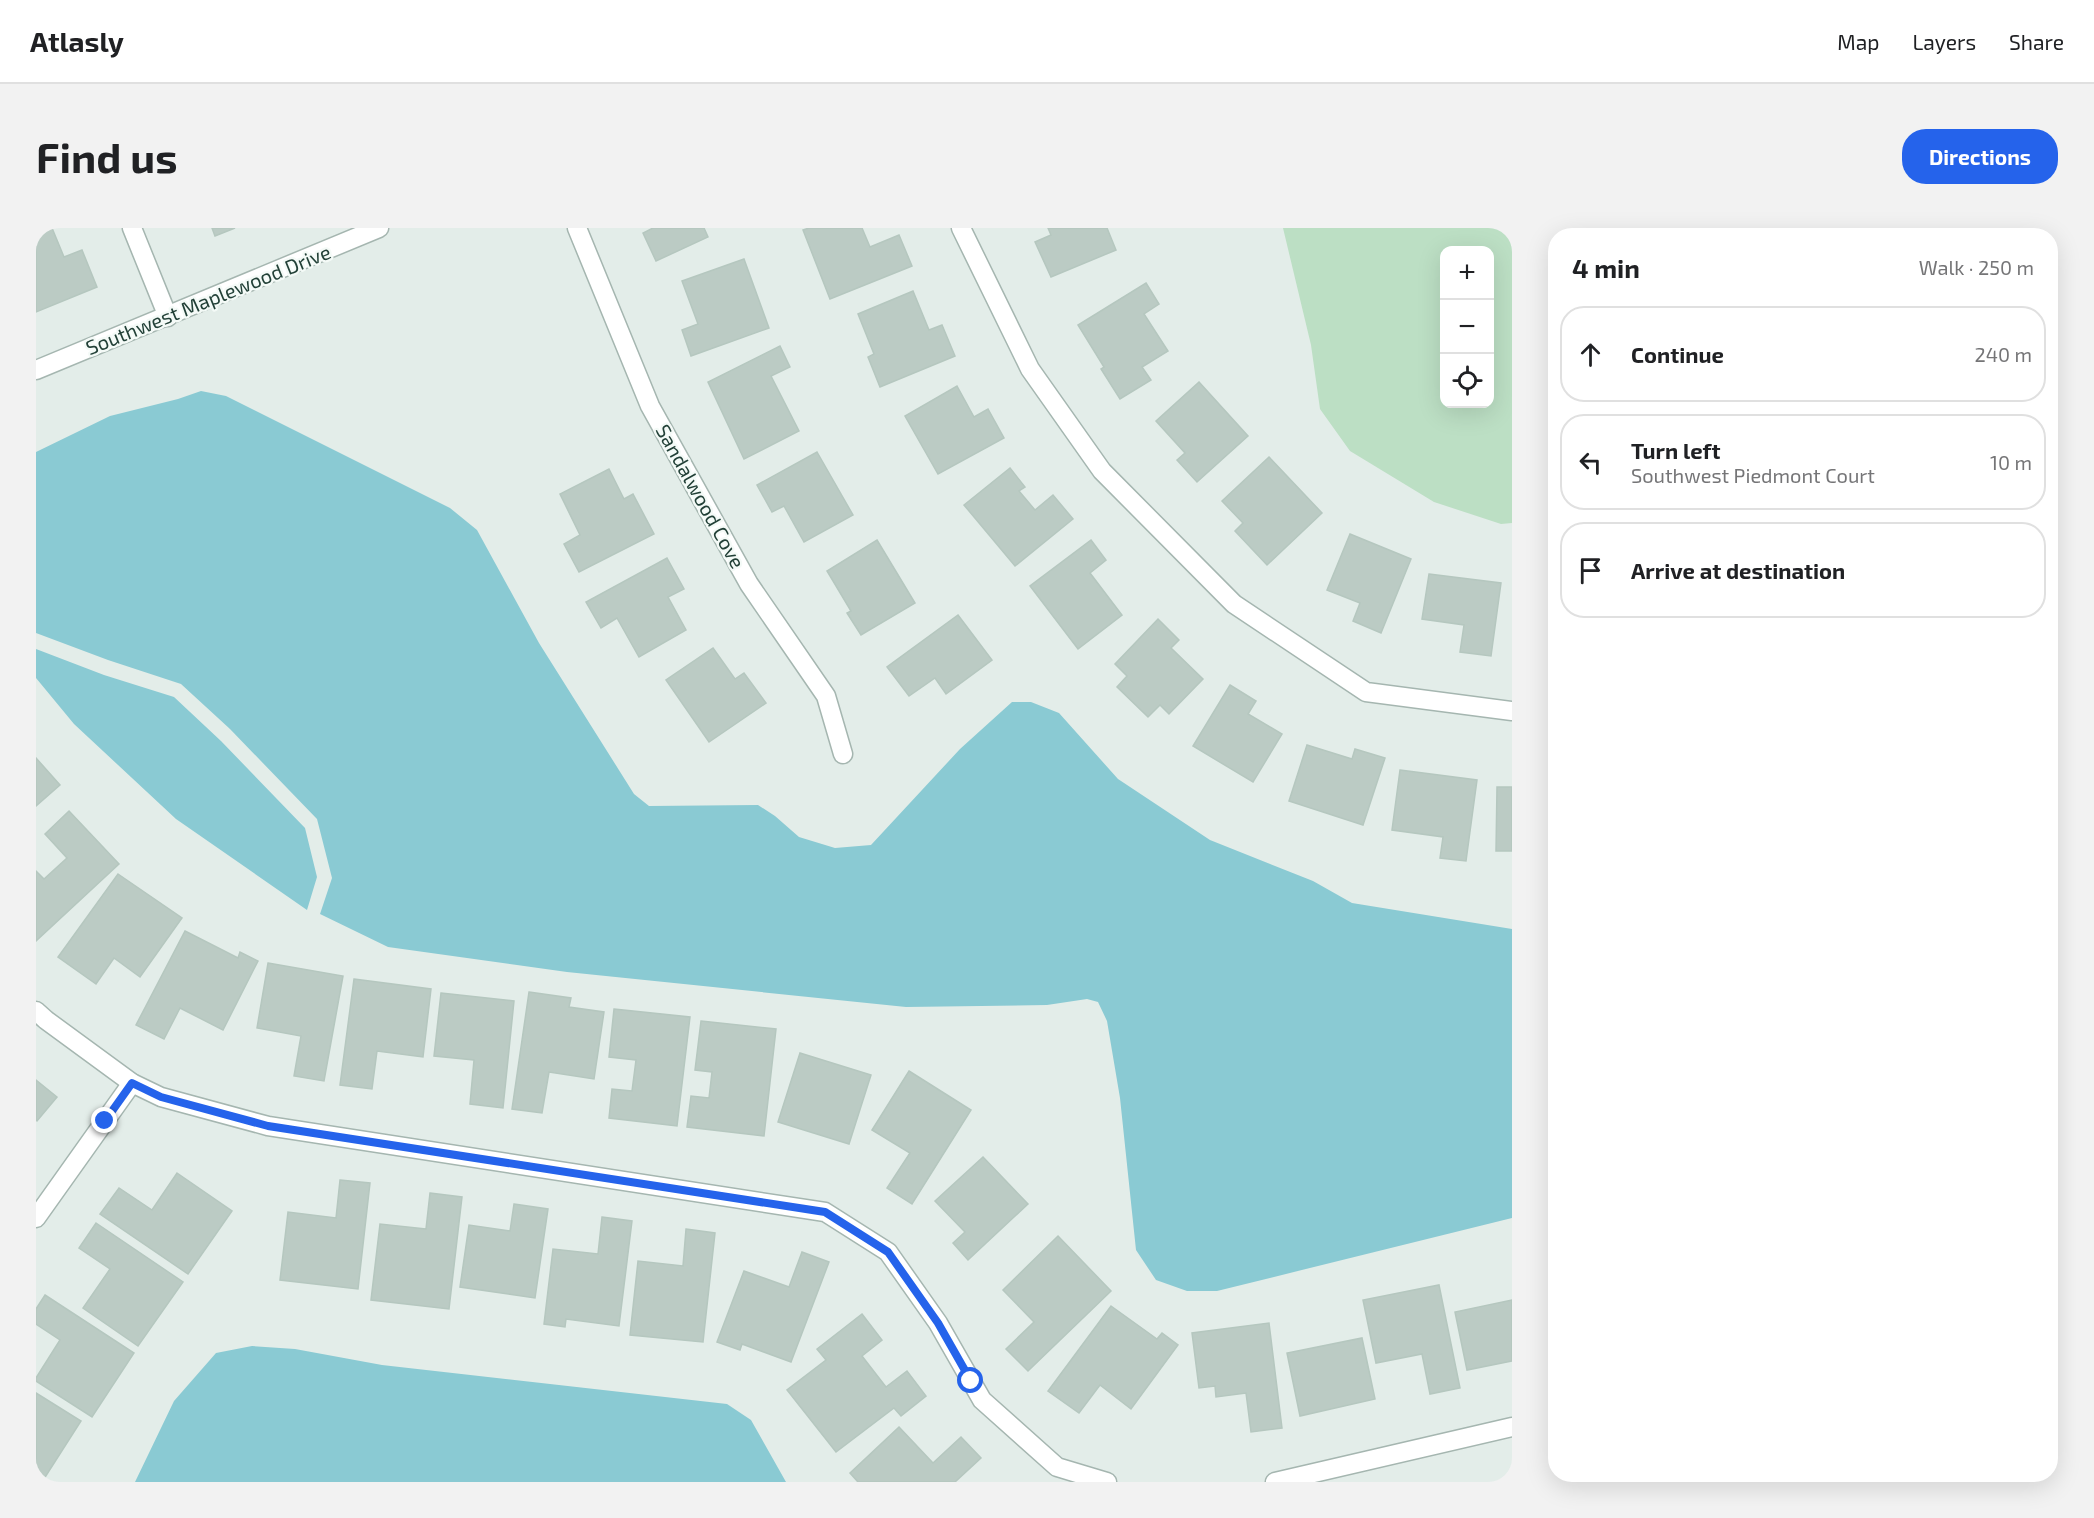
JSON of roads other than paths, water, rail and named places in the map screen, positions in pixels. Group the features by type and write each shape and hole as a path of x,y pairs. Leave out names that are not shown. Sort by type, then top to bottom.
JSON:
{"street":[{"path":"132,228 168,317"},
{"name":"Southwest Maplewood Drive","path":"36,370 380,228"},
{"name":"Sandalwood Cove","path":"577,228 651,406 749,584 826,696 843,754"},
{"path":"961,228 1030,369 1102,471 1234,604 1366,692 1512,711"},
{"path":"36,1011 132,1083 161,1097 268,1126 825,1212 888,1252 938,1323 982,1400 1057,1467 1107,1482"},
{"path":"36,1218 132,1083"},
{"path":"1275,1482 1512,1427"}],"water":[{"path":"201,391 226,396 450,508 477,530 539,643 634,794 649,806 758,805 799,837 835,848 871,845 960,749 1012,702 1031,702 1059,713 1118,779 1210,840 1313,881 1352,903 1512,929 1512,1218 1217,1291 1187,1291 1156,1280 1136,1250 1120,1098 1107,1021 1098,1002 1087,999 1047,1005 906,1007 567,972 388,947 320,914 332,878 317,819 230,729 181,684 36,633 36,452 110,416"},
{"path":"36,649 104,675 174,697 221,741 305,828 317,877 307,910 176,819 74,724 36,678"},
{"path":"252,1346 295,1349 382,1365 727,1404 751,1420 786,1482 135,1482 174,1401 216,1353"}]}
